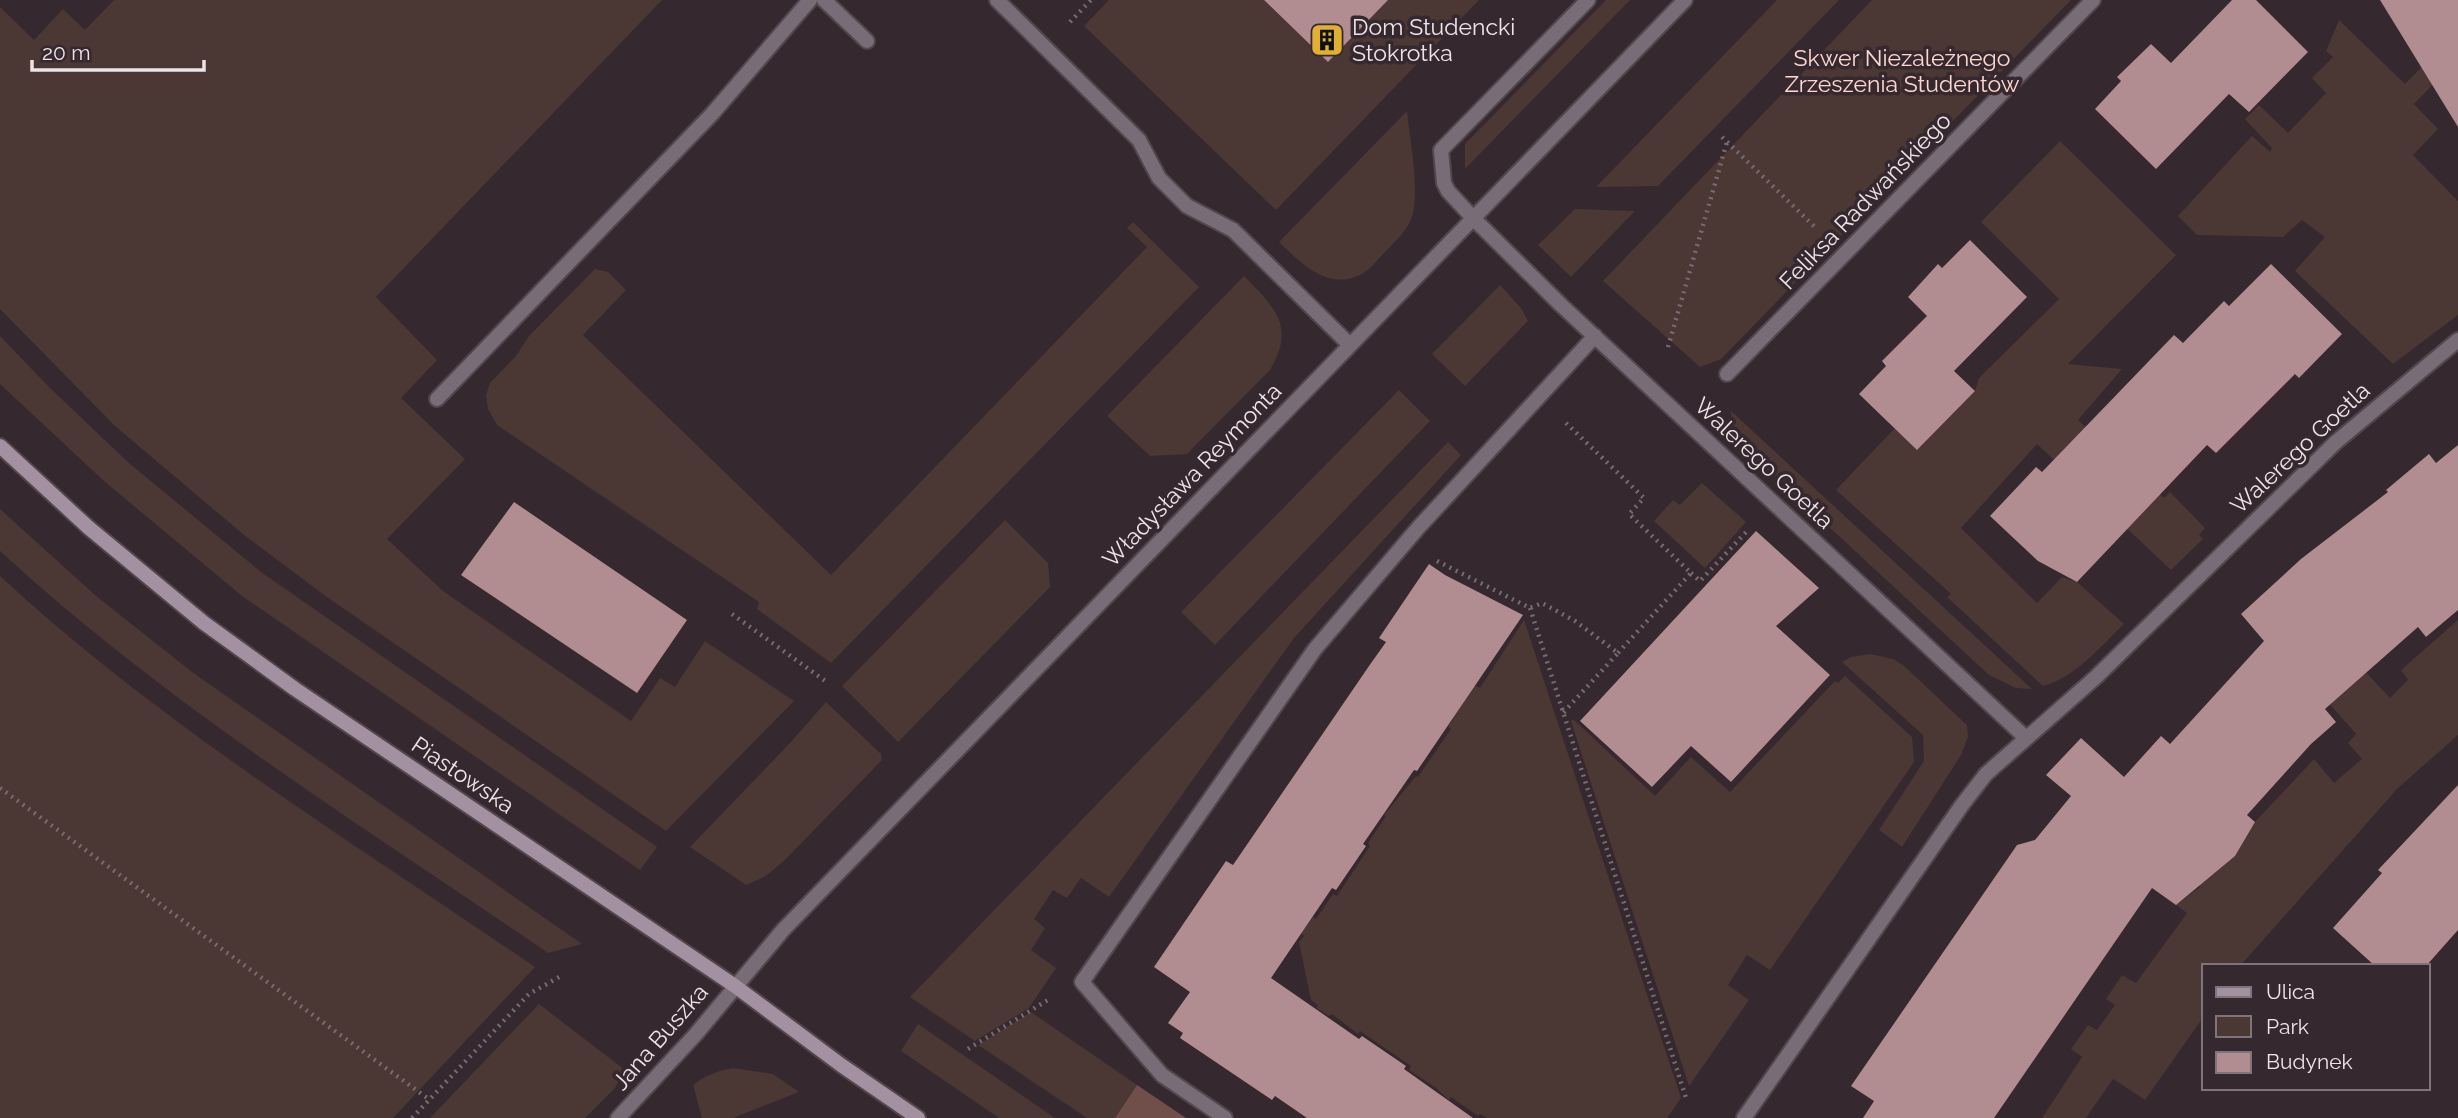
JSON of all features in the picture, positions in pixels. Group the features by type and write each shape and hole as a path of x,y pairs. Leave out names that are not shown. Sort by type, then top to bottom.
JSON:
{"street":[{"path":"437,399 712,114 810,0"},
{"path":"824,0 867,41"},
{"path":"998,0 1139,140 1159,178 1173,192 1187,205 1233,230 1350,345"},
{"name":"Walerego Goetla","path":"1588,0 1441,150 1444,183 1448,191 1595,336 2026,738"},
{"name":"Władysława Reymonta","path":"735,986 783,930 1685,0"},
{"name":"Feliksa Radwańskiego","path":"1727,374 2093,0"},
{"path":"1225,1118 1162,1075 1082,982 1315,649 1401,548 1595,336"},
{"name":"Walerego Goetla","path":"1744,1118 1986,774 2096,677 2336,443 2458,340"},
{"name":"Piastowska","path":"0,446 89,528 204,623 318,705 735,986 918,1118"},
{"name":"Jana Buszka","path":"618,1118 696,1034 735,986"}],"path":[{"path":"1069,23 1091,0"},
{"path":"1722,137 1844,255"},
{"path":"1668,346 1727,142"},
{"path":"1540,398 1644,498 1629,513 1700,581 1749,530"},
{"path":"1427,556 1530,608 1686,1098"},
{"path":"1562,713 1691,573"},
{"path":"1530,608 1542,603 1575,621 1618,653"},
{"path":"732,614 828,683"},
{"path":"0,788 430,1100"},
{"path":"412,1118 529,995 561,976"},
{"path":"968,1049 1033,1007"}],"green space":[{"path":"114,0 662,0 376,297 437,360 401,398 465,459 387,539 443,591 631,721 660,678 675,687 705,641 794,701 666,831 324,595 244,535 115,426 0,309 0,7 34,40 63,9 85,30"},
{"path":"1109,0 1264,0 1328,62 1388,0 1479,0 1276,210 1084,26"},
{"path":"1606,0 1630,0 1465,169 1465,144"},
{"path":"1777,0 1839,0 1658,186 1596,187"},
{"name":"Skwer Niezależnego Zrzeszenia Studentów","path":"1872,0 2071,0 1721,359 1700,367 1603,281"},
{"path":"2339,20 2405,84 2458,31 2458,59 2414,104 2438,129 2413,155 2458,201 2458,315 2393,364 2295,271 2325,237 2302,220 2283,237 2197,235 2178,216 2252,136 2270,152 2272,148 2245,119 2259,105 2288,133 2326,93 2312,78 2333,57 2326,51"},
{"path":"1407,111 1415,189 1409,224 1398,239 1362,274 1338,280 1316,273 1279,242"},
{"path":"2060,141 2176,255 2068,364 2122,369 2078,420 2164,498 2170,492 2205,528 2199,535 2203,539 2171,570 2037,444 1961,528 2037,603 2062,577 2077,582 2124,624 2077,668 2043,686 1947,597 1951,594 1836,490 1895,428 1917,450 1975,391 1979,378 2059,299 1981,222"},
{"path":"1575,209 1635,211 1571,277 1538,245"},
{"path":"1133,222 1199,287 831,663 757,609 759,602 497,425 488,409 486,395 490,383 516,356 529,336 595,269 608,272 626,290 583,335 831,575 1147,247 1127,228"},
{"path":"1244,276 1265,298 1278,318 1281,341 1278,355 1270,370 1187,454 1150,456 1107,416"},
{"path":"1500,285 1521,308 1528,321 1465,386 1432,354"},
{"path":"0,336 129,463 261,572 657,847 640,870 242,596 105,482 0,384"},
{"path":"1399,390 1430,421 1215,645 1181,612"},
{"path":"1731,411 2032,689 2016,688 1989,675 1748,452 1735,433"},
{"path":"1448,442 1461,455 1294,638 1109,897 1081,878 1067,898 1053,890 1034,919 1045,928 1031,950 1056,968 1029,1008 975,1041 910,997"},
{"path":"1702,483 1746,522 1705,568 1654,521 1673,500 1680,505"},
{"path":"0,509 95,595 192,672 582,944 548,953 266,762 197,712 130,661 0,551"},
{"path":"1005,520 1048,563 1050,587 898,742 842,686"},
{"path":"0,576 62,631 193,733 535,967 393,1118 0,1118"},
{"path":"1524,620 1681,1098 1667,1118 1478,1116 1451,1097 1449,1100 1409,1070 1411,1066 1360,1031 1358,1034 1332,1014 1329,1016 1316,1008 1318,1005 1311,1000 1299,942 1304,936 1301,933 1313,917 1316,919 1333,894 1337,896 1370,846 1368,843 1386,816 1384,815 1416,776 1418,777 1451,729 1448,727 1474,685 1480,688"},
{"path":"2458,620 2458,735 2398,788 2242,964 2202,964 2202,1019 2145,1100 2113,1079 2086,1118 2042,1118 2082,1057 2071,1049 2088,1025 2097,1030 2115,1005 2106,999 2122,975 2136,983 2187,913 2176,905 2200,887 2195,881 2314,759 2334,783 2362,759 2348,743 2356,734 2327,701 2362,668 2390,698 2408,680 2401,670"},
{"path":"1870,654 1893,659 1903,665 1967,725 1968,737 1961,755 1902,847 1879,830 1924,761 1923,735 1842,662 1851,657"},
{"path":"1845,676 1912,737 1914,762 1770,970 1747,955 1728,985 1749,1000 1689,1086 1571,721 1573,719 1655,796 1691,757 1730,792 1835,681 1838,683"},
{"path":"826,702 881,754 882,760 785,860 766,876 746,885 690,847"},
{"path":"539,1004 625,1070 615,1088 585,1118 430,1118"},
{"path":"1031,1012 1137,1085 1115,1118 1087,1118 978,1045"},
{"path":"918,1024 1055,1118 999,1118 901,1051"},
{"path":"733,1068 773,1074 799,1092 733,1118 702,1118 693,1085 712,1074"}],"shaded area":[{"path":"1137,1085 1186,1118 1115,1118"}],"building":[{"name":"Dom Studencki Stokrotka","path":"1264,0 1388,0 1328,62"},
{"path":"2232,0 2256,0 2308,52 2249,112 2229,94 2156,169 2095,109 2121,81 2117,77 2151,44 2171,63"},
{"path":"2380,0 2458,0 2458,127"},
{"path":"1970,240 2027,297 1954,371 1975,391 1917,450 1859,394 1886,366 1882,361 1927,316 1908,297 1938,264 1942,268"},
{"path":"2271,264 2342,334 2299,378 2295,374 2216,453 2207,445 2077,582 2038,561 1990,516 2036,467 2042,472 2174,335 2183,343 2224,301 2229,306"},
{"path":"2458,445 2458,610 2426,637 2418,627 2325,709 2336,722 2311,744 2247,815 2255,822 2235,856 2176,905 2152,888 1994,1118 1863,1118 1874,1101 1851,1086 2017,845 2035,840 2071,796 2046,775 2081,738 2124,777 2161,736 2170,744 2264,641 2241,614 2301,559 2388,492 2386,490 2429,454 2436,463"},
{"path":"514,502 687,620 637,693 461,575"},
{"path":"1756,531 1819,588 1776,626 1830,675 1731,782 1691,746 1652,787 1580,721"},
{"path":"1429,564 1523,615 1417,771 1414,770 1363,844 1366,846 1336,890 1332,888 1271,978 1359,1039 1362,1036 1406,1066 1404,1069 1473,1118 1307,1118 1275,1096 1272,1100 1180,1038 1183,1033 1168,1023 1190,992 1154,967 1226,861 1233,865 1386,642 1379,638"},
{"path":"2458,785 2458,930 2428,964 2373,964 2333,928 2382,873 2378,870"}],"place":[{"name":"Dom Studencki Stokrotka","path":"1327,40"}]}
